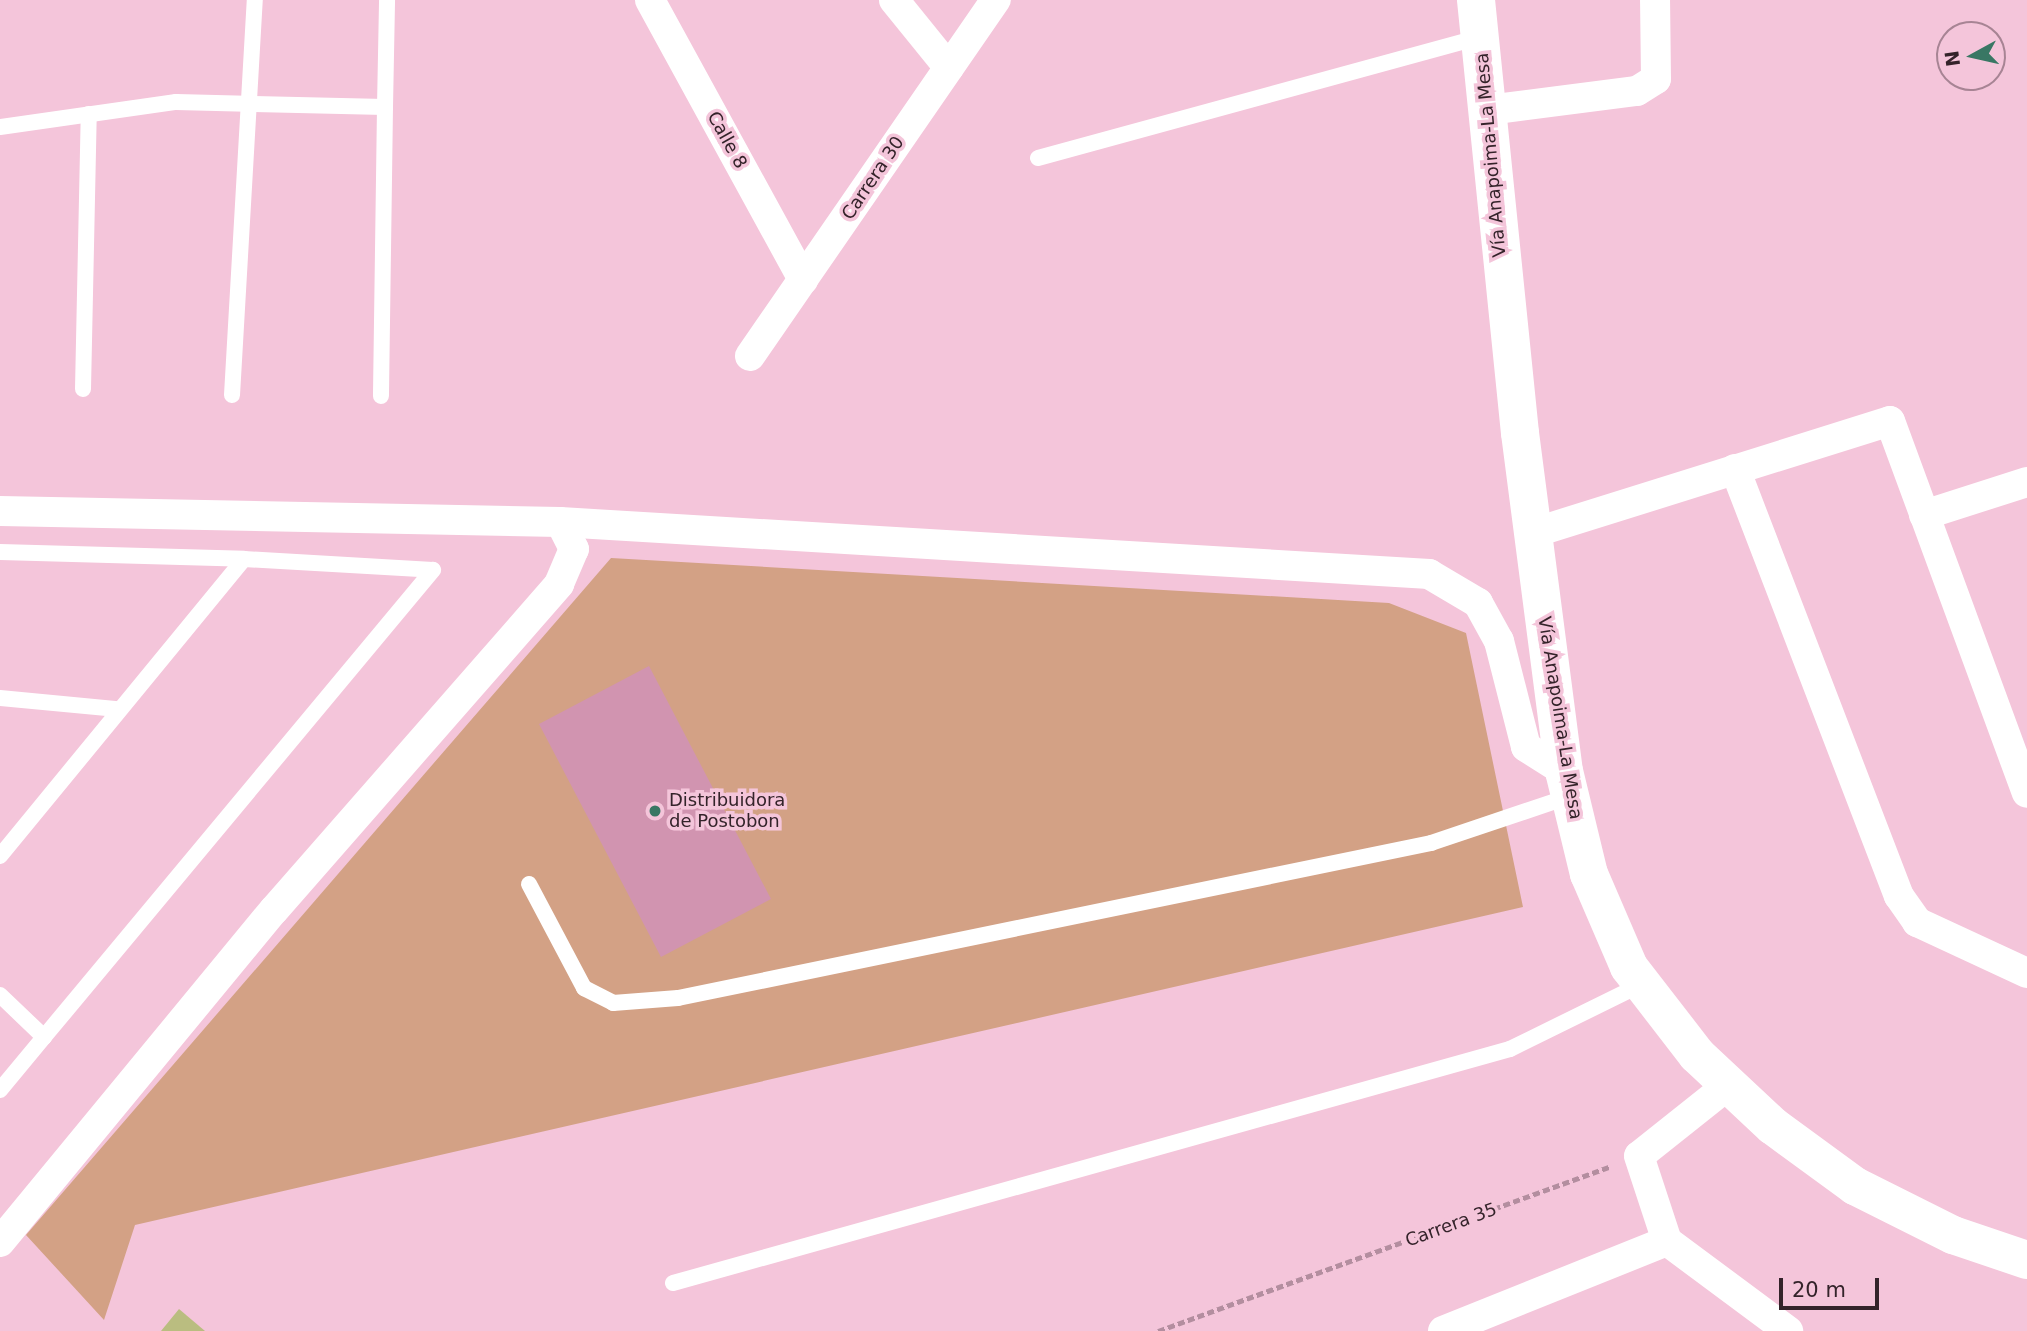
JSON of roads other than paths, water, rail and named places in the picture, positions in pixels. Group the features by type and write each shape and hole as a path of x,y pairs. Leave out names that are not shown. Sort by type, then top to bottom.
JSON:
{"main road":[{"name":"Vía Anapoima-La Mesa","path":"1476,0 1533,533 1566,784 1590,874 1642,984 1727,1086 1855,1186 1953,1235 2027,1260"}],"street":[{"name":"Calle 8","path":"650,0 803,280"},
{"path":"894,0 949,68"},
{"name":"Carrera 30","path":"750,356 996,0"},
{"path":"1488,110 1637,91 1656,79 1656,0"},
{"path":"1533,533 1890,421 2027,793"},
{"path":"1735,469 1899,895 1917,922 2027,973"},
{"path":"1924,515 2027,482"},
{"path":"0,511 560,522 1429,575 1478,603 1499,641 1525,747 1566,784"},
{"path":"0,1242 274,910 559,584 574,549 560,522"},
{"path":"1727,1086 1639,1156 1667,1241 1788,1331"},
{"path":"1443,1331 1667,1241"}],"lane":[{"path":"232,396 255,0"},
{"path":"381,396 387,0"},
{"path":"1038,158 1480,37"},
{"path":"0,127 176,102 385,107"},
{"path":"83,389 89,114"},
{"path":"0,552 244,559 433,570 0,1090"},
{"path":"0,856 117,709 244,559"},
{"path":"0,698 117,709"},
{"path":"529,884 584,988 613,1003 678,998 1431,843 1566,784"},
{"path":"673,1283 1510,1049 1642,984"},
{"path":"0,995 44,1037"}],"place":[{"name":"Distribuidora de Postobon","path":"655,811"}]}
